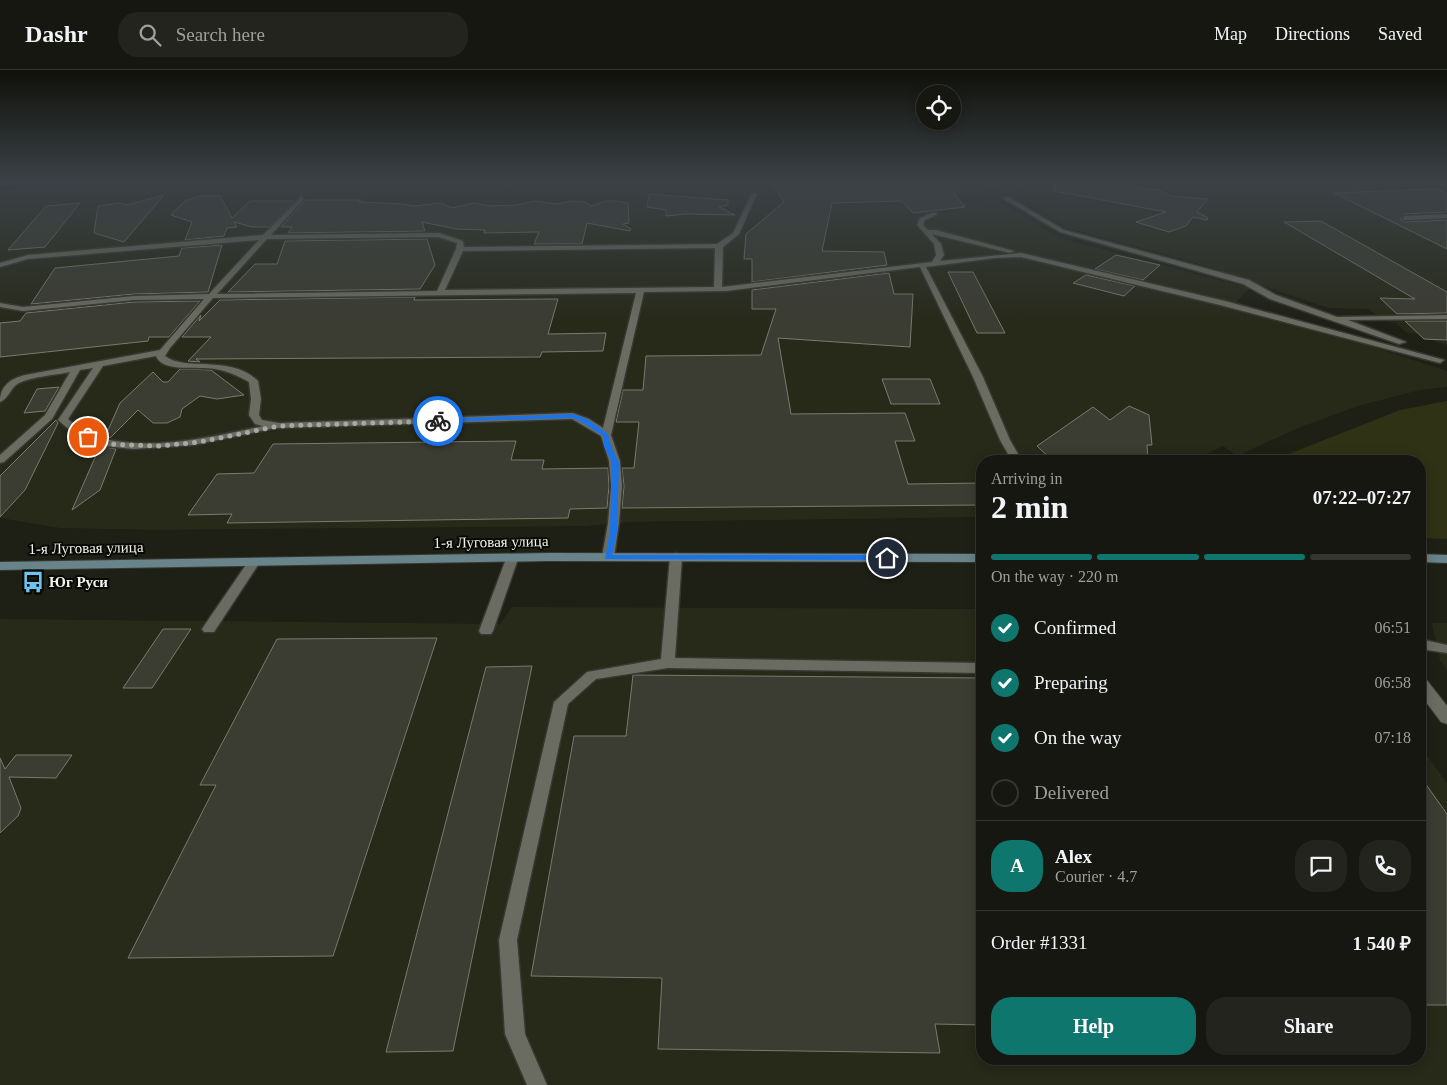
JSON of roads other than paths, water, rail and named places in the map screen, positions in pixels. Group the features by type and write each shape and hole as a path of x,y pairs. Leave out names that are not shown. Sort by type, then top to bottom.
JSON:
{"main road":[{"name":"1-я Луговая улица","path":"0,566 608,557 976,558"},
{"path":"1426,558 1447,559"}],"street":[{"path":"1426,691 1447,718"}],"lane":[{"path":"271,229 211,296 160,357 169,364 215,366 238,372 253,381 256,399 254,415 259,422 279,426"},
{"path":"460,249 719,246 736,234 738,229"},
{"path":"925,229 938,244 940,255 934,264"},
{"path":"1058,229 1246,282 1273,297 1330,319 1390,337 1443,362"},
{"path":"928,232 944,234 1021,255 1222,302 1443,362"},
{"path":"0,265 28,257 265,236 439,235 461,242 460,249 440,292"},
{"path":"718,289 719,246"},
{"path":"0,305 23,309 134,298 718,289 994,256 1021,255"},
{"path":"922,265 978,377 1005,440 1014,455"},
{"path":"608,557 614,532 616,463 607,446 606,435 641,289"},
{"path":"1330,319 1447,316"},
{"path":"0,399 13,383 25,378 163,352"},
{"path":"100,364 63,420 71,430 106,444 139,446 191,443 279,426 573,416 585,421 606,435"},
{"path":"0,460 49,416 77,368"},
{"path":"668,663 676,557"},
{"path":"486,631 512,559"},
{"path":"209,629 254,562"},
{"path":"1426,645 1445,649"},
{"path":"537,1085 515,1034 508,940 561,702 592,675 668,663 976,668"}],"place":[{"name":"Юг Руси","path":"33,582"}]}
